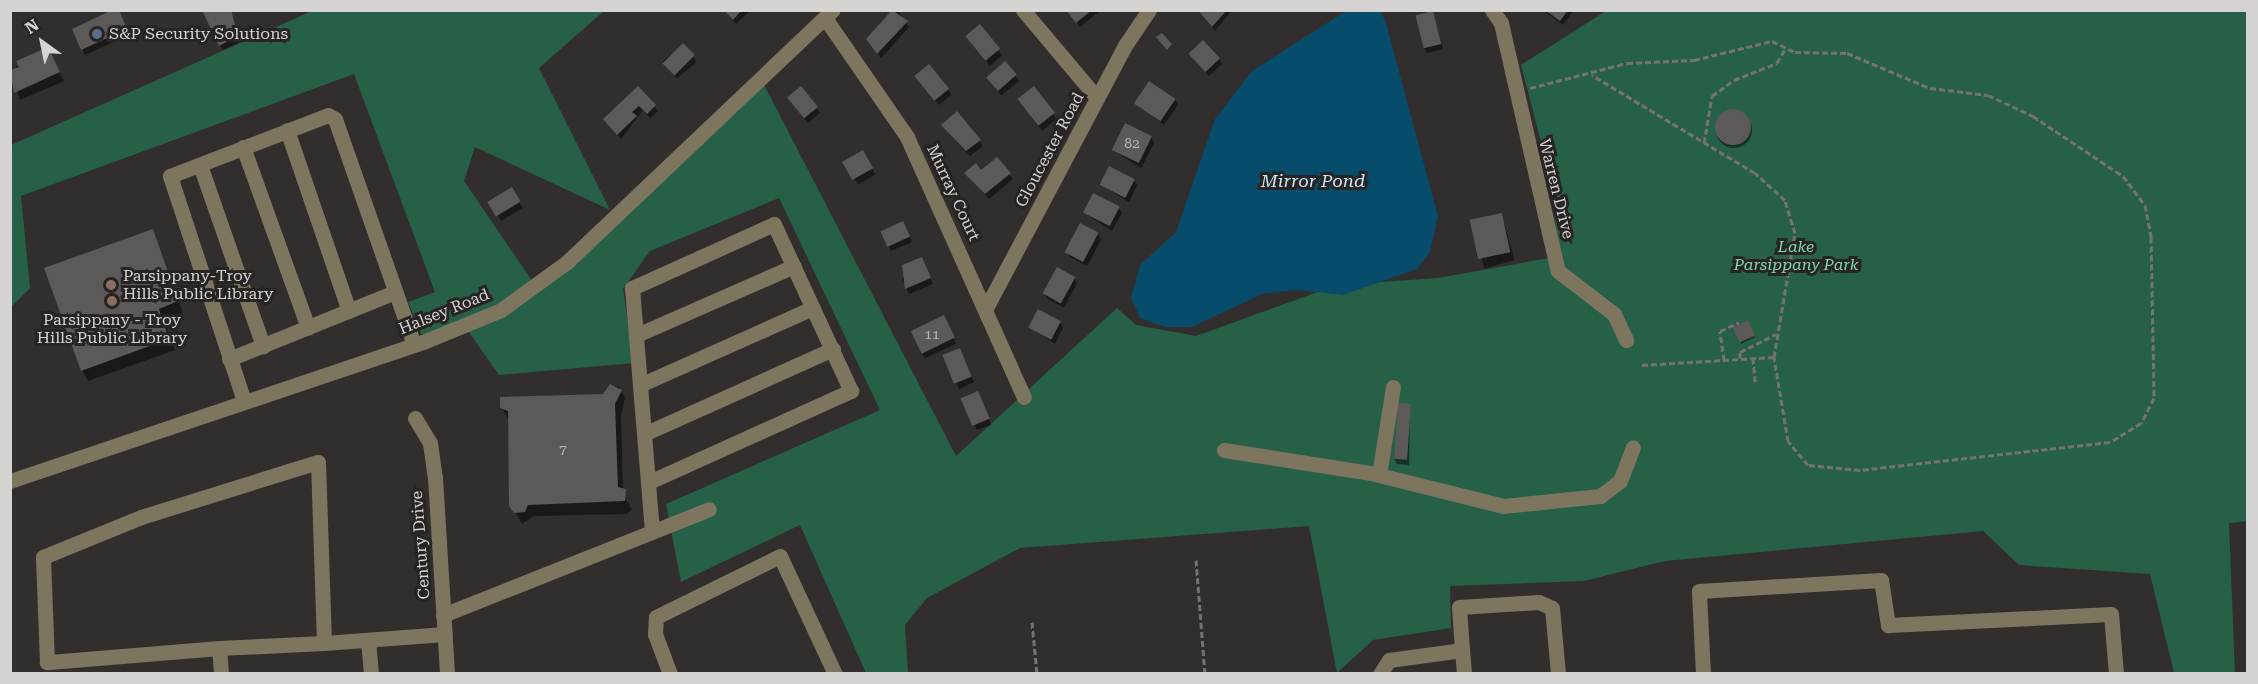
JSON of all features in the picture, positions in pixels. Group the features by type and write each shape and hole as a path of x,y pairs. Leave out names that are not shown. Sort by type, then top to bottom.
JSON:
{"street":[{"path":"1023,10 1097,98"},
{"name":"Gloucester Road","path":"986,309 1097,98 1149,10"},
{"name":"Murray Court","path":"829,14 908,137 1024,397"},
{"name":"Halsey Road","path":"10,481 473,324 536,287 829,14"},
{"name":"Warren Drive","path":"1495,14 1558,271 1614,314 1626,340"},
{"path":"244,401 169,182 175,172 200,165 287,130 334,117 414,345"},
{"path":"287,130 349,311"},
{"path":"243,147 308,328"},
{"path":"200,165 263,346"},
{"path":"649,482 851,391 774,224 632,288 639,333 652,529"},
{"path":"639,333 794,266"},
{"path":"229,359 395,292"},
{"path":"642,384 813,308"},
{"path":"646,433 833,349"},
{"path":"1379,475 1393,387"},
{"name":"Century Drive","path":"415,418 430,443 435,477 447,674"},
{"path":"1224,450 1379,475 1503,506 1562,503 1612,489 1628,469 1633,447"},
{"path":"324,643 318,462 141,517 43,557 47,662 219,648 324,643 445,634"},
{"path":"443,615 709,508"},
{"path":"670,674 655,634 656,617 780,556 835,674"},
{"path":"1703,674 1699,591 1881,580 1888,625 2111,614 2116,674"},
{"path":"1464,674 1459,607 1539,602 1552,609 1558,674"},
{"path":"368,640 371,674"},
{"path":"219,648 221,674"},
{"path":"1380,674 1389,660 1462,650"}],"path":[{"path":"1514,91 1592,75 1628,63 1694,60 1762,40 1785,48 1847,53 1930,88 1988,95 2033,116 2137,188 2151,237 2154,398 2140,423 2110,442 1860,470 1819,469 1800,458 1788,441 1773,357 1795,233 1792,216 1777,189 1592,75"},
{"path":"1704,143 1712,96 1734,80 1777,63 1785,48"},
{"path":"1724,360 1720,331 1739,322"},
{"path":"1740,359 1740,352 1776,334"},
{"path":"1642,365 1773,357"},
{"path":"1753,358 1755,382"},
{"path":"1196,560 1205,674"},
{"path":"1032,622 1037,674"}],"green space":[{"name":"Lake Parsippany Park","path":"312,11 604,11 539,68 610,210 475,147 464,181 537,288 760,77 956,456 1117,308 1136,325 1196,336 1337,285 1438,278 1560,256 1547,165 1521,65 1606,11 2247,11 2248,521 2229,523 2235,673 2174,673 2150,574 2019,565 1983,531 1665,561 1584,581 1450,586 1451,628 1373,640 1337,673 1309,526 1020,548 927,598 905,625 908,673 866,673 800,525 681,582 666,504 880,410 779,198 650,251 623,289 634,363 499,375 464,325 424,340 408,302 435,292 354,74 21,196 30,288 11,307 11,145"}],"water":[{"name":"Mirror Pond","path":"1346,11 1380,11 1385,20 1438,216 1430,252 1417,269 1343,295 1297,290 1262,294 1192,327 1165,327 1140,318 1131,298 1140,265 1176,232 1215,119 1252,71"}],"building":[{"path":"112,10 119,10 127,29 81,50 72,29"},
{"path":"202,10 231,10 238,36 219,46"},
{"path":"724,10 742,10 733,20"},
{"path":"892,10 908,21 877,54 866,39"},
{"path":"1066,10 1092,10 1076,23"},
{"path":"1198,10 1227,10 1212,27"},
{"path":"1545,10 1568,10 1560,21"},
{"path":"1433,11 1441,44 1424,48 1416,15"},
{"path":"980,24 1000,49 985,61 965,36"},
{"path":"1162,33 1172,44 1167,50 1156,37"},
{"path":"1203,40 1220,58 1205,72 1188,54"},
{"path":"683,43 695,55 675,76 662,64"},
{"path":"48,47 60,72 14,93 10,70 19,67 16,61"},
{"path":"1005,61 1017,75 998,91 986,77"},
{"path":"929,64 949,89 934,101 914,76"},
{"path":"1149,81 1176,99 1160,121 1134,103"},
{"path":"638,86 656,105 647,114 639,106 632,112 637,116 617,135 603,119"},
{"path":"801,86 818,107 804,118 787,97"},
{"path":"1034,86 1055,113 1038,126 1017,99"},
{"path":"1733,109 1746,114 1751,127 1746,140 1733,145 1720,140 1715,127 1720,114"},
{"path":"957,111 981,140 966,151 941,125"},
{"path":"1125,123 1152,136 1139,163 1112,150"},
{"path":"863,150 873,168 852,180 842,162"},
{"path":"997,157 1011,173 985,194 964,173 976,163 981,170"},
{"path":"1109,166 1135,179 1125,198 1099,185"},
{"path":"512,187 521,202 496,217 487,202"},
{"path":"1093,193 1120,207 1110,226 1083,213"},
{"path":"1502,213 1510,252 1478,259 1470,220"},
{"path":"903,221 910,236 888,247 880,232"},
{"path":"1080,223 1099,233 1083,262 1065,252"},
{"name":"Parsippany-Troy Hills Public Library","path":"153,229 178,301 159,309 169,339 81,371 44,268"},
{"path":"922,257 931,278 905,289 902,265"},
{"path":"1057,267 1075,277 1061,303 1042,293"},
{"path":"1038,309 1061,321 1051,340 1028,328"},
{"path":"944,315 955,337 922,354 911,331"},
{"path":"1748,320 1755,335 1740,343 1733,327"},
{"path":"960,348 972,377 954,384 942,355"},
{"path":"610,384 622,390 615,404 618,487 626,489 625,501 528,505 525,512 514,513 509,506 508,411 500,408 500,397 603,394"},
{"path":"978,391 990,419 972,426 961,398"},
{"path":"1398,403 1411,404 1407,460 1394,459"}],"place":[{"name":"S&P Security Solutions","path":"97,34"},
{"name":"Parsippany-Troy Hills Public Library","path":"111,285"},
{"name":"Parsippany - Troy Hills Public Library","path":"112,301"}]}
